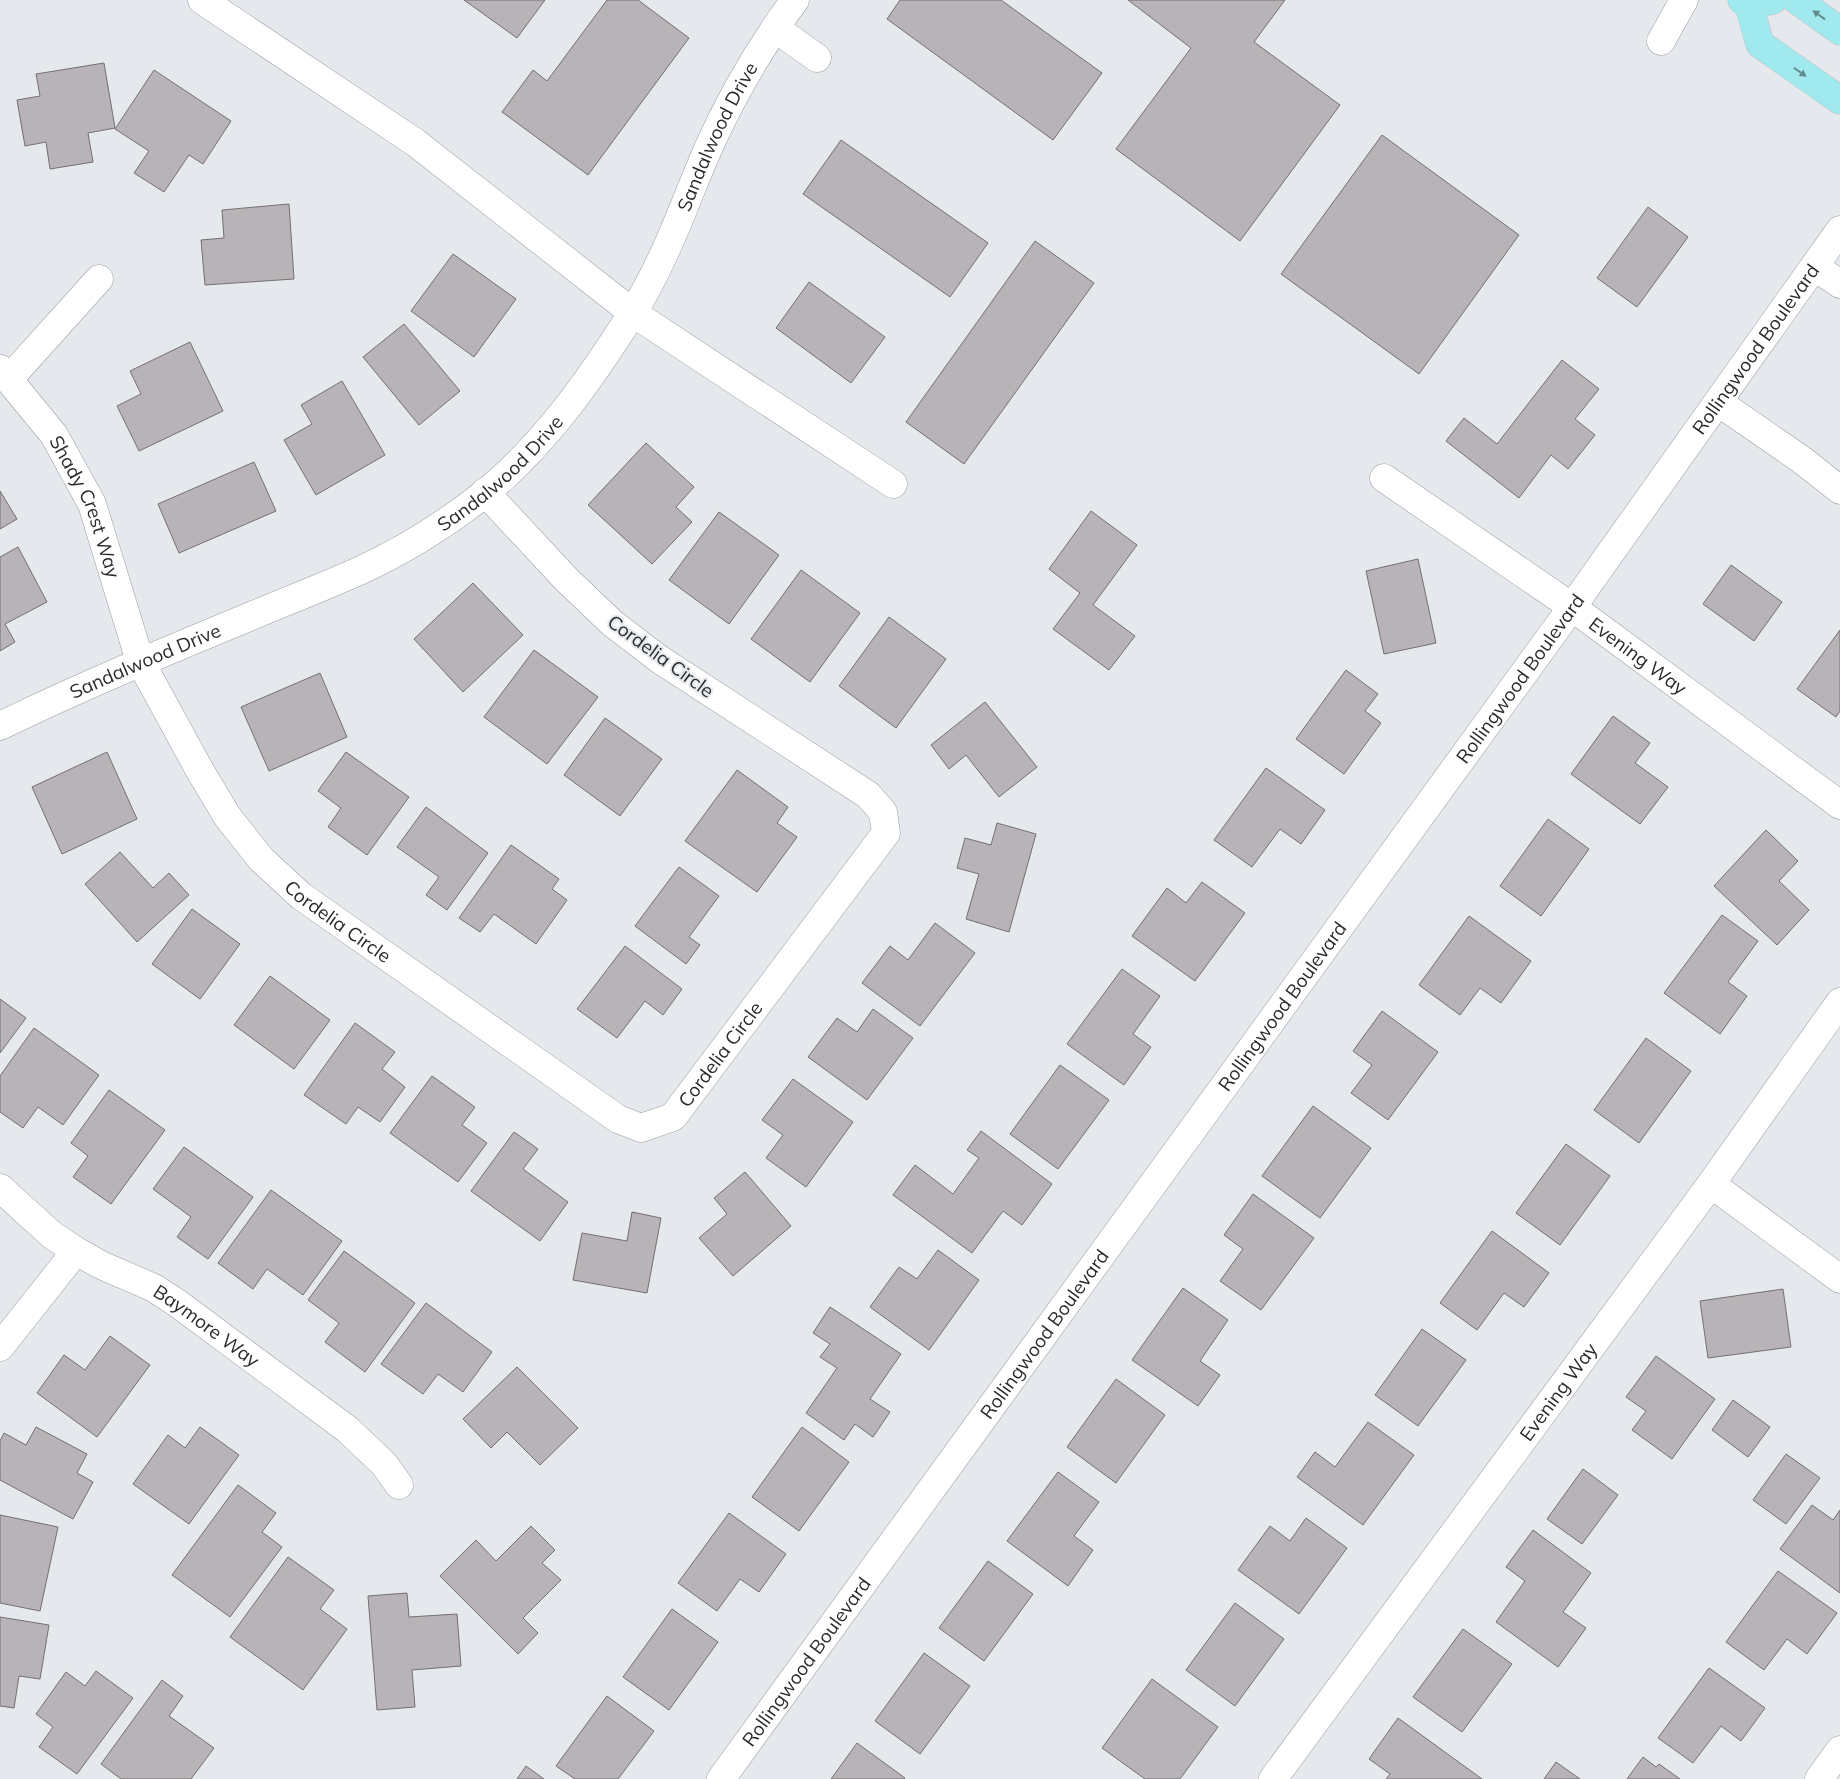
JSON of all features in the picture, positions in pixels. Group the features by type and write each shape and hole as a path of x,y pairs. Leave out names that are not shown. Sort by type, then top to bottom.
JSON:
{"main road":[{"path":"1798,0 1840,31"},
{"path":"1754,1 1760,44 1840,100"}],"street":[{"name":"Sandalwood Drive","path":"0,726 140,661 360,571 408,546 486,492 530,450 586,384 633,312 672,240 707,152 738,88 775,28 796,0"},
{"path":"1661,41 1684,0"},
{"path":"218,5 416,142 633,312 893,484"},
{"path":"775,28 818,58"},
{"name":"Rollingwood Boulevard","path":"721,1779 1572,607 1815,268 1840,230"},
{"path":"1815,268 1840,284"},
{"path":"5,374 99,279"},
{"name":"Shady Crest Way","path":"5,374 54,436 92,504 140,661"},
{"path":"1718,402 1802,460 1840,490"},
{"name":"Evening Way","path":"1384,478 1572,607 1840,805"},
{"name":"Cordelia Circle","path":"140,661 227,816 261,859 301,896 618,1119 641,1128 674,1117 886,833 883,812 868,795 660,659 612,623 566,579 486,492"},
{"name":"Evening Way","path":"1273,1779 1711,1184 1840,1002"},
{"path":"1711,1184 1840,1279"},
{"name":"Baymore Way","path":"0,1188 52,1235 101,1265 154,1288 347,1429 384,1464 399,1485"},
{"path":"0,1347 76,1251"},
{"path":"1819,1779 1840,1750"}],"building":[{"path":"464,0 545,0 517,38"},
{"path":"607,0 638,0 689,38 588,175 502,112 533,70 547,81"},
{"path":"900,0 1001,0 1102,73 1053,140 887,19"},
{"path":"1128,0 1285,0 1254,42 1340,105 1240,241 1116,149 1191,48"},
{"path":"104,63 115,128 88,133 93,162 50,169 46,142 25,146 17,100 40,96 36,74"},
{"path":"154,70 231,121 203,164 189,155 164,192 134,173 149,151 115,129"},
{"path":"1382,135 1519,235 1419,374 1281,274"},
{"path":"841,140 988,243 950,297 803,194"},
{"path":"289,204 294,279 205,285 201,240 224,238 222,210"},
{"path":"1648,207 1688,237 1637,307 1597,278"},
{"path":"1035,241 1094,283 964,464 906,422"},
{"path":"453,254 516,299 474,357 411,311"},
{"path":"809,282 885,337 851,383 776,328"},
{"path":"404,324 460,391 419,425 363,357"},
{"path":"190,342 223,411 139,451 117,406 141,394 130,371"},
{"path":"1562,360 1599,389 1575,419 1595,435 1568,469 1551,455 1519,498 1446,441 1464,418 1497,444"},
{"path":"342,381 385,455 316,495 284,440 312,424 301,405"},
{"path":"646,443 694,487 676,507 692,522 652,564 588,505"},
{"path":"254,462 276,511 179,553 158,504"},
{"path":"0,491 17,519 0,529"},
{"path":"1091,511 1137,545 1093,605 1135,636 1109,670 1053,629 1080,593 1049,569"},
{"path":"719,512 779,555 729,624 669,580"},
{"path":"18,547 47,602 5,624 15,642 0,651 0,557"},
{"path":"1418,559 1436,643 1384,654 1366,571"},
{"path":"1731,565 1782,602 1754,641 1703,604"},
{"path":"801,570 860,613 810,682 751,639"},
{"path":"473,583 523,635 463,692 414,639"},
{"path":"889,617 946,659 896,728 839,686"},
{"path":"1840,630 1840,711 1836,717 1797,689"},
{"path":"534,650 598,697 547,764 484,717"},
{"path":"1346,670 1378,694 1365,711 1381,723 1344,774 1296,739"},
{"path":"320,673 347,737 269,771 241,707"},
{"path":"985,702 1037,767 999,797 966,755 949,769 931,745"},
{"path":"1613,716 1650,743 1635,763 1668,787 1640,824 1571,774"},
{"path":"605,718 662,759 620,816 564,775"},
{"path":"107,752 137,819 62,854 32,787"},
{"path":"346,752 409,797 367,855 328,827 341,808 318,791"},
{"path":"1266,768 1325,810 1301,844 1280,829 1252,867 1214,840"},
{"path":"737,770 788,807 777,823 797,837 757,892 685,841"},
{"path":"426,807 488,853 447,910 426,895 439,877 397,847"},
{"path":"1548,819 1589,849 1541,916 1500,886"},
{"path":"997,823 1036,834 1009,932 966,919 979,874 957,868 965,838 991,845"},
{"path":"1766,830 1798,861 1779,881 1809,910 1777,945 1714,886"},
{"path":"511,845 559,879 552,889 567,900 536,944 494,914 480,932 459,918"},
{"path":"120,852 153,888 169,873 189,895 137,942 85,884"},
{"path":"679,867 719,896 689,937 700,945 686,964 635,926"},
{"path":"1202,882 1245,913 1195,981 1132,936 1167,888 1186,903"},
{"path":"192,909 240,944 200,999 152,964"},
{"path":"1722,915 1758,941 1728,982 1747,996 1720,1034 1664,993"},
{"path":"1469,916 1531,961 1501,1003 1480,988 1460,1015 1419,985"},
{"path":"935,923 975,953 920,1026 862,983 890,946 908,960"},
{"path":"625,946 682,989 663,1015 645,1001 617,1038 577,1009"},
{"path":"1122,969 1160,996 1133,1034 1151,1047 1124,1085 1067,1044"},
{"path":"270,976 330,1020 294,1069 234,1025"},
{"path":"0,999 26,1018 0,1053"},
{"path":"873,1009 913,1038 867,1100 808,1057 837,1018 857,1032"},
{"path":"1382,1011 1438,1052 1388,1120 1351,1093 1372,1065 1353,1051"},
{"path":"355,1023 395,1052 382,1069 405,1087 380,1122 358,1107 346,1124 304,1095"},
{"path":"34,1028 99,1075 63,1125 38,1107 23,1128 0,1112 0,1076"},
{"path":"1646,1038 1691,1071 1639,1143 1594,1110"},
{"path":"1060,1065 1109,1100 1058,1169 1010,1134"},
{"path":"432,1076 475,1107 462,1125 487,1143 458,1182 390,1133"},
{"path":"793,1079 853,1122 806,1187 766,1158 783,1135 762,1120"},
{"path":"109,1090 165,1130 111,1204 73,1177 88,1156 71,1143"},
{"path":"1313,1106 1371,1148 1320,1218 1262,1176"},
{"path":"981,1131 1052,1184 1022,1225 1003,1211 972,1253 893,1195 915,1165 953,1194 979,1158 967,1150"},
{"path":"514,1132 538,1149 523,1169 568,1202 540,1241 471,1191"},
{"path":"1566,1144 1610,1176 1560,1245 1516,1213"},
{"path":"184,1147 253,1197 208,1259 177,1237 191,1217 153,1189"},
{"path":"745,1172 791,1226 733,1276 699,1238 727,1214 714,1198"},
{"path":"271,1190 342,1241 303,1295 267,1269 253,1289 218,1263"},
{"path":"1253,1194 1314,1238 1261,1310 1220,1281 1243,1249 1224,1235"},
{"path":"632,1212 661,1218 647,1293 573,1280 582,1233 627,1241"},
{"path":"1492,1231 1549,1273 1524,1307 1504,1293 1477,1330 1440,1303"},
{"path":"938,1250 979,1280 929,1350 870,1307 899,1267 917,1279"},
{"path":"344,1251 415,1303 365,1372 325,1342 339,1323 308,1300"},
{"path":"1183,1288 1228,1320 1200,1361 1220,1375 1198,1406 1132,1360"},
{"path":"1783,1289 1791,1347 1708,1358 1700,1301"},
{"path":"426,1303 492,1352 463,1392 438,1374 423,1394 381,1364"},
{"path":"830,1307 901,1354 870,1399 890,1412 873,1437 855,1424 844,1440 806,1413 837,1368 820,1357 830,1344 813,1333"},
{"path":"1422,1329 1466,1360 1418,1426 1375,1395"},
{"path":"110,1336 150,1365 97,1437 37,1393 64,1355 85,1370"},
{"path":"1656,1356 1715,1399 1672,1459 1632,1430 1646,1411 1626,1397"},
{"path":"517,1367 578,1428 540,1465 507,1432 491,1448 463,1419"},
{"path":"1116,1379 1165,1415 1116,1483 1067,1447"},
{"path":"1733,1400 1770,1427 1748,1457 1712,1430"},
{"path":"1368,1422 1414,1455 1363,1525 1297,1477 1315,1452 1335,1467"},
{"path":"36,1427 87,1454 77,1473 93,1482 73,1519 0,1480 0,1441 4,1433 26,1445"},
{"path":"200,1427 239,1455 189,1524 133,1484 168,1435 185,1448"},
{"path":"802,1427 849,1462 799,1531 752,1497"},
{"path":"1786,1454 1820,1478 1786,1524 1753,1500"},
{"path":"1583,1469 1618,1495 1582,1544 1547,1519"},
{"path":"1058,1472 1099,1502 1074,1536 1093,1550 1068,1586 1007,1541"},
{"path":"238,1485 276,1513 262,1532 282,1547 230,1617 172,1575"},
{"path":"1812,1505 1833,1520 1840,1510 1840,1593 1780,1549"},
{"path":"729,1513 786,1554 759,1592 740,1579 717,1611 678,1583"},
{"path":"0,1515 58,1527 40,1611 0,1603"},
{"path":"1306,1518 1347,1548 1299,1614 1238,1570 1270,1526 1290,1541"},
{"path":"531,1526 555,1550 542,1563 561,1580 523,1618 538,1633 518,1654 440,1576 476,1540 496,1561"},
{"path":"1533,1530 1591,1573 1563,1612 1586,1628 1558,1667 1496,1622 1525,1581 1506,1567"},
{"path":"288,1557 334,1590 320,1609 347,1629 303,1690 230,1637"},
{"path":"988,1561 1033,1594 984,1661 939,1628"},
{"path":"1778,1571 1837,1613 1807,1654 1787,1639 1764,1670 1726,1642"},
{"path":"407,1593 409,1617 457,1614 461,1666 412,1670 415,1707 377,1710 368,1596"},
{"path":"1235,1603 1284,1639 1235,1706 1186,1670"},
{"path":"672,1609 718,1642 669,1710 623,1677"},
{"path":"0,1617 49,1625 40,1679 19,1676 14,1708 0,1706"},
{"path":"1463,1629 1512,1664 1462,1732 1413,1697"},
{"path":"924,1653 970,1686 920,1754 875,1721"},
{"path":"1709,1668 1765,1708 1741,1741 1721,1726 1693,1763 1658,1738"},
{"path":"96,1671 133,1698 77,1774 39,1747 53,1727 36,1714 66,1672 85,1686"},
{"path":"1152,1679 1218,1727 1180,1779 1145,1779 1102,1748"},
{"path":"162,1680 183,1696 169,1716 214,1748 191,1779 121,1779 101,1764"},
{"path":"607,1696 654,1731 618,1779 575,1779 556,1766"},
{"path":"1398,1718 1482,1779 1386,1779 1390,1774 1369,1759"},
{"path":"857,1743 905,1778 831,1779"},
{"path":"1643,1757 1656,1767 1659,1764 1680,1779 1627,1779"},
{"path":"1556,1762 1580,1779 1544,1779"},
{"path":"526,1766 544,1779 517,1779"}]}
